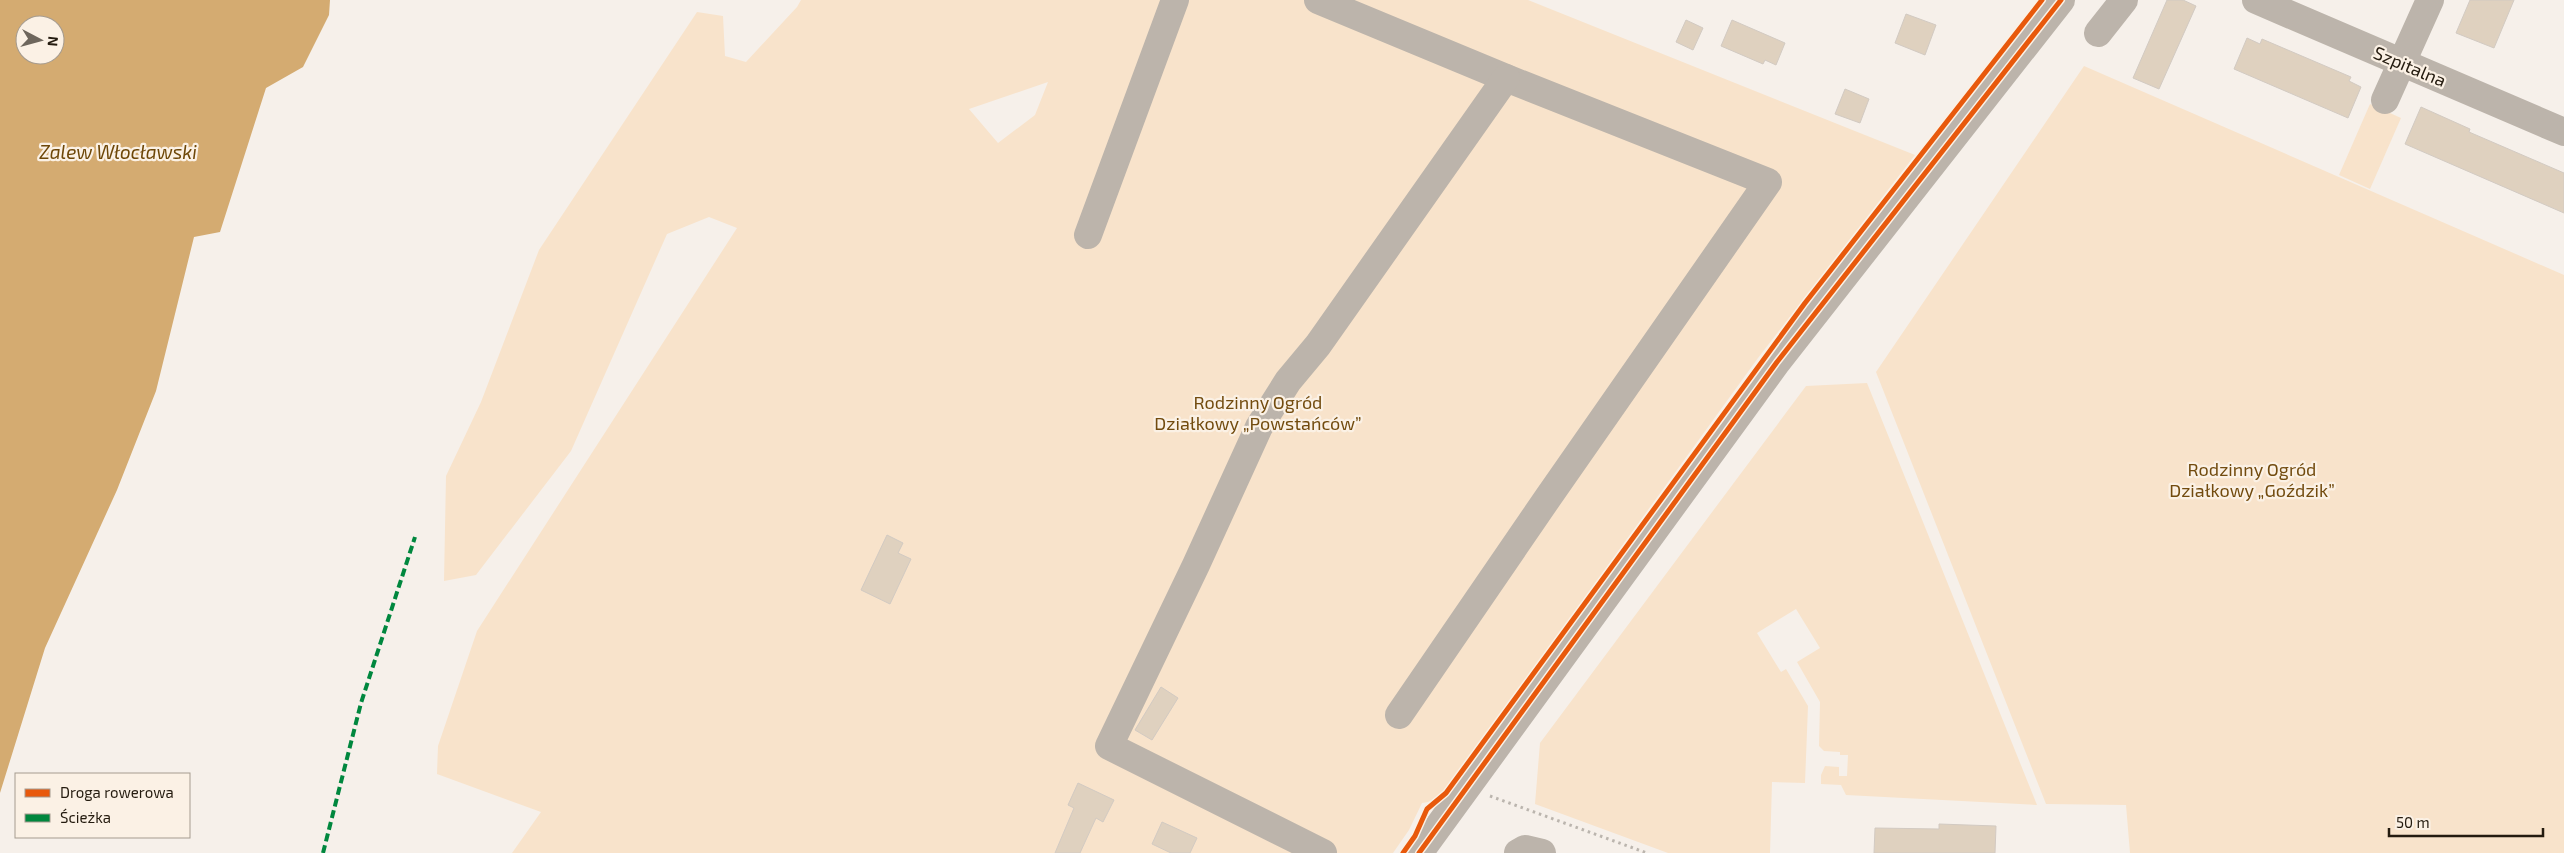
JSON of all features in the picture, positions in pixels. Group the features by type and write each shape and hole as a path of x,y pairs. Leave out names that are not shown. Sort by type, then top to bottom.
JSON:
{"street":[{"path":"1088,235 1175,0"},
{"path":"1318,0 1506,78 1768,182 1399,715"},
{"path":"1419,853 1777,362 2061,0"},
{"path":"2098,33 2124,0"},
{"name":"Szpitalna","path":"2256,0 2564,132"},
{"path":"2385,100 2430,0"},
{"path":"1323,853 1108,746 1196,565 1259,427 1288,381 1318,345 1506,78"},
{"path":"1518,853 1524,849 1542,853"}],"path":[{"path":"1489,795 1647,853"}],"green space":[{"name":"Rodzinny Ogród Działkowy „Powstańców”","path":"801,0 1528,0 1915,155 1758,358 1443,793 1428,802 1422,803 1409,830 1393,853 512,853 541,812 437,774 438,746 477,631 737,228 709,217 667,234 571,451 476,575 444,581 446,476 481,402 539,250 697,12 723,16 725,56 746,62 797,7","holes":["1048,82 1035,115 998,143 969,109"]},
{"name":"Rodzinny Ogród Działkowy „Goździk”","path":"2084,66 2564,275 2564,853 2130,853 2126,805 2046,804 1876,372"},
{"path":"2370,104 2401,118 2370,189 2339,175"},
{"path":"1867,383 2037,805 1846,795 1841,785 1821,784 1821,775 1825,766 1839,767 1839,776 1847,776 1848,755 1840,755 1840,752 1824,751 1819,746 1820,702 1797,662 1820,648 1796,609 1757,633 1781,672 1786,669 1808,706 1805,783 1772,782 1770,853 1668,853 1535,804 1540,743 1806,386"}],"water":[{"name":"Zalew Włocławski","path":"0,0 330,0 329,15 303,67 266,88 220,232 194,237 156,391 117,490 45,648 0,793"}],"building":[{"path":"2167,0 2183,0 2196,6 2159,89 2133,78"},
{"path":"2470,0 2514,0 2494,48 2456,33"},
{"path":"1906,14 1936,25 1925,55 1895,43"},
{"path":"1686,20 1703,28 1693,50 1676,42"},
{"path":"1732,20 1785,43 1776,65 1765,60 1763,64 1721,46"},
{"path":"2247,38 2260,44 2262,39 2351,77 2349,81 2361,87 2348,118 2234,69"},
{"path":"1845,89 1869,99 1860,123 1835,114"},
{"path":"2421,107 2470,129 2469,132 2564,173 2564,213 2405,144"},
{"path":"887,535 903,543 898,553 911,559 890,604 861,590"},
{"path":"1161,687 1178,698 1152,740 1135,730"},
{"path":"1078,783 1114,800 1103,822 1096,818 1080,853 1055,853 1074,808 1068,805"},
{"path":"1162,822 1197,838 1190,853 1171,853 1152,844"},
{"path":"1939,824 1996,826 1995,853 1874,853 1875,828 1939,829"}],"marked path":[{"path":"323,853 361,703 415,537"}],"cycle path":[{"path":"1403,853 1415,836 1427,809 1446,793 1805,303 2042,0"},
{"path":"1419,853 1777,362 2061,0"}]}
